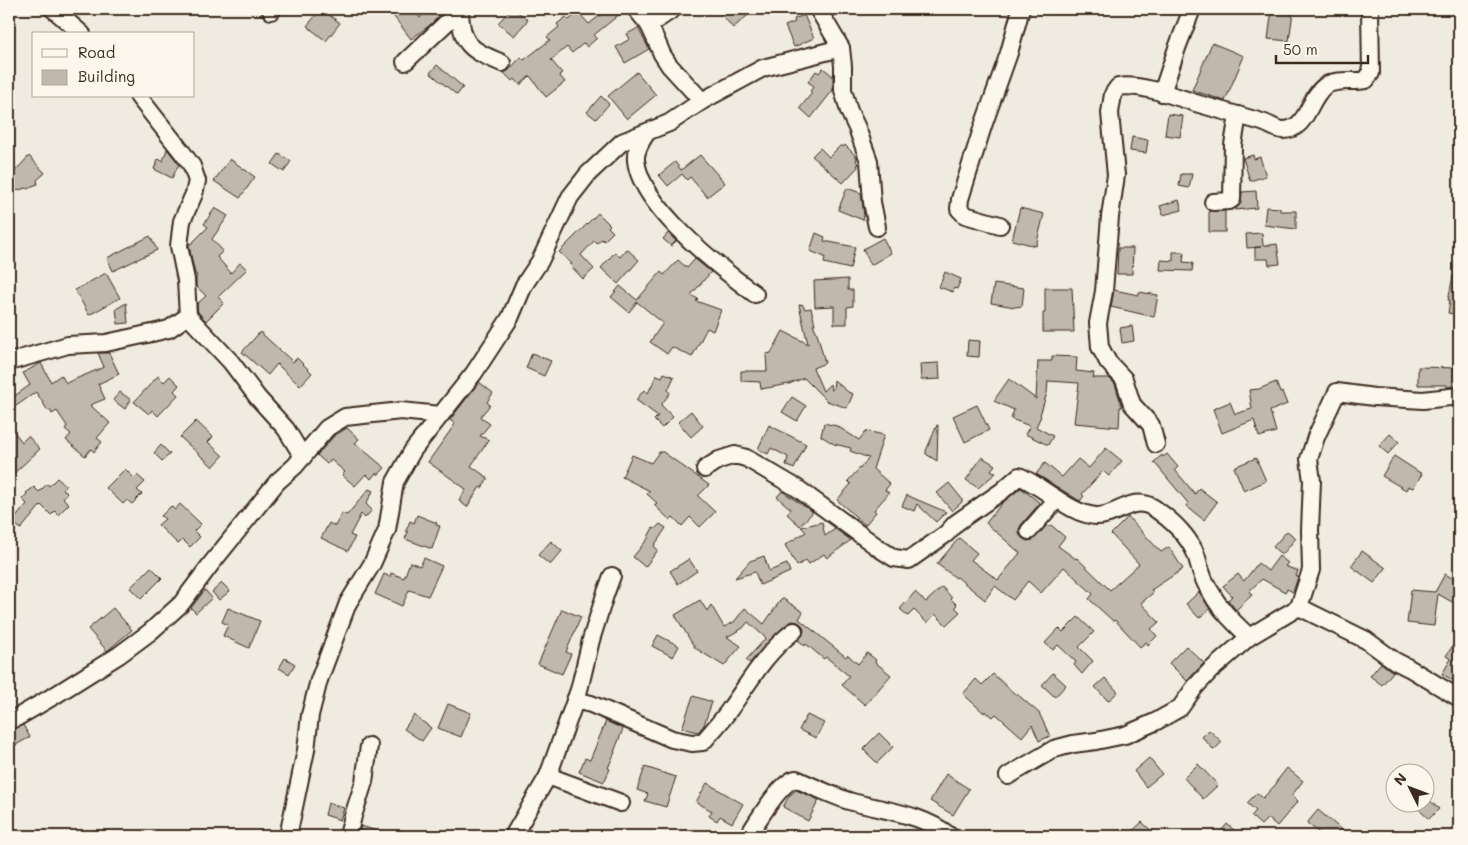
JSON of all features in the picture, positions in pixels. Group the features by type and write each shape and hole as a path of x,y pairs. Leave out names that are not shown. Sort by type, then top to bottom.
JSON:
{"street":[{"path":"53,9 80,32"},
{"path":"636,9 649,25 669,65 702,101"},
{"path":"649,25 673,9"},
{"path":"818,9 841,48 843,90 849,111 858,128 869,161 872,202 877,227"},
{"path":"1000,225 965,215 959,209 960,200 983,126 1009,53 1021,9"},
{"path":"1162,93 1192,9"},
{"path":"1156,444 1151,425 1132,404 1124,379 1108,362 1100,347 1098,323 1104,291 1110,217 1116,175 1110,113 1113,94 1118,88 1127,86 1162,93 1264,122 1280,130 1290,129 1299,125 1316,95 1324,87 1333,82 1366,80 1370,74 1370,9"},
{"path":"405,62 460,10"},
{"path":"460,10 460,26 464,38 470,47 502,63"},
{"path":"288,836 306,750 310,716 319,680 348,603 372,564 386,530 395,482 413,450 474,373 510,318 524,285 540,261 570,197 588,174 622,142 669,123 702,101 763,68 841,48"},
{"path":"140,98 192,166 197,181 194,194 182,221 179,246 186,280 188,316 231,362 258,398 286,429 302,457"},
{"path":"1213,202 1229,201 1232,199 1233,145 1238,116"},
{"path":"647,132 639,145 636,159 640,178 654,201 696,246 755,294"},
{"path":"9,362 68,345 106,343 152,334 169,329 188,316"},
{"path":"1008,776 1054,749 1124,735 1155,722 1180,708 1195,687 1210,671 1249,637 1299,607 1312,570 1310,530 1312,480 1308,459 1316,437 1338,392 1423,400 1459,396"},
{"path":"9,721 119,656 150,632 181,604 277,482 295,466 327,428 345,417 401,411 440,414"},
{"path":"705,469 719,460 734,455 746,458 797,488 880,549 900,560 908,560 946,534 956,523 1002,491 1019,476 1029,480 1057,499 1088,514 1098,516 1111,514 1136,503 1152,507 1171,522 1186,538 1195,552 1212,596 1231,620 1249,637"},
{"path":"1029,532 1057,499"},
{"path":"513,836 548,776 579,690 591,640 612,576"},
{"path":"1299,607 1366,640 1395,661 1459,698"},
{"path":"575,700 591,704 672,739 692,743 703,742 729,711 761,663 780,641 794,631"},
{"path":"348,836 364,782 369,746"},
{"path":"548,776 621,803"},
{"path":"748,836 784,785 790,780 796,779 850,801 908,814 927,822 950,836"}],"building":[{"path":"321,9 340,23 326,41 307,26"},
{"path":"388,9 413,9 420,18 429,9 447,9 411,39"},
{"path":"511,9 514,9 528,20 514,36 498,23"},
{"path":"608,9 626,9 594,35 597,38 587,47 584,43 572,53 567,47 551,60 562,73 559,75 565,82 546,97 530,76 520,85 515,79 512,81 504,73 521,57 524,60 550,40 547,37 559,27 557,24 566,17 569,20 578,12 589,24"},
{"path":"717,9 755,9 733,28"},
{"path":"1272,9 1293,12 1289,41 1268,39"},
{"path":"804,15 814,38 794,47 785,26 795,22 794,19"},
{"path":"638,28 649,49 625,63 616,47 630,39 627,34"},
{"path":"1212,43 1244,56 1225,101 1192,90"},
{"path":"437,65 463,87 457,95 430,73"},
{"path":"823,68 833,76 833,90 811,118 800,108 812,93 810,91 814,86 808,82 816,71 819,73"},
{"path":"637,72 656,95 627,119 608,96"},
{"path":"601,96 609,104 596,119 587,112"},
{"path":"1168,114 1183,116 1180,137 1165,135"},
{"path":"1132,137 1148,140 1146,153 1130,151"},
{"path":"841,145 843,147 845,145 853,153 859,164 843,183 812,156 820,148 829,157"},
{"path":"167,149 179,164 172,178 154,169 158,159 163,161"},
{"path":"279,154 291,161 284,172 272,164"},
{"path":"700,155 725,183 707,197 690,177 687,180 682,174 668,186 659,175 675,162 681,170"},
{"path":"1253,155 1254,159 1260,157 1266,176 1250,181 1243,158"},
{"path":"29,156 45,173 37,180 38,184 28,189 15,191 9,172 16,170"},
{"path":"230,159 255,177 240,198 214,181"},
{"path":"1181,174 1192,174 1189,188 1179,186"},
{"path":"847,188 861,193 863,220 838,210"},
{"path":"1256,191 1257,208 1235,210 1241,203 1242,192"},
{"path":"1179,200 1182,210 1163,215 1160,206"},
{"path":"1266,207 1280,208 1280,211 1296,211 1296,229 1264,225"},
{"path":"215,208 228,216 212,239 223,251 217,257 231,273 240,263 247,269 218,297 224,303 206,321 198,312 197,304 206,296 196,286 197,275 195,274 189,243 191,244 208,227 204,224"},
{"path":"1020,208 1044,214 1036,246 1012,240"},
{"path":"1209,211 1225,211 1225,232 1209,232"},
{"path":"598,213 610,225 608,227 613,232 604,241 602,239 597,243 594,241 581,255 594,269 583,279 570,265 572,264 559,252"},
{"path":"668,233 676,241 671,246 663,239"},
{"path":"816,233 825,237 824,241 855,247 850,269 824,263 825,257 810,251"},
{"path":"1262,233 1263,246 1277,244 1280,264 1269,265 1268,259 1255,259 1255,247 1247,248 1246,234"},
{"path":"150,236 157,250 113,271 107,258"},
{"path":"883,238 891,253 871,265 863,249"},
{"path":"1118,248 1133,248 1132,274 1117,274"},
{"path":"627,249 639,260 618,284 601,268 615,252 620,257"},
{"path":"1173,252 1184,252 1183,262 1193,263 1192,271 1160,270 1161,260 1173,261"},
{"path":"695,259 711,272 691,295 698,299 696,301 721,310 713,331 707,328 692,357 672,347 667,354 650,342 663,323 637,302 629,312 611,297 620,286 637,300 661,272 664,275 678,260 687,268"},
{"path":"945,272 961,279 957,289 954,288 953,292 939,287"},
{"path":"106,273 120,298 89,315 75,290"},
{"path":"1453,276 1459,277 1459,315 1448,313 1450,300 1448,300"},
{"path":"848,279 848,290 853,290 853,306 847,307 847,324 834,324 834,306 815,307 814,281"},
{"path":"994,284 1024,288 1022,306 1015,307 991,303"},
{"path":"1045,288 1072,288 1074,332 1043,332"},
{"path":"1114,290 1139,295 1139,292 1158,295 1154,317 1111,307"},
{"path":"126,303 128,323 118,324 116,309"},
{"path":"802,304 805,309 811,308 815,324 813,324 825,363 813,368 823,391 830,384 831,390 833,389 834,380 853,394 847,408 827,401 804,378 789,384 761,389 760,382 741,381 741,371 767,371 766,354 771,353 783,331 808,344 799,305"},
{"path":"1132,326 1134,341 1122,343 1120,328"},
{"path":"260,332 293,362 297,358 312,373 300,386 277,364 268,375 242,352"},
{"path":"968,340 980,341 979,357 967,356"},
{"path":"98,353 109,353 119,374 98,384 105,399 90,405 110,423 97,438 102,442 94,452 91,449 85,456 66,440 71,434 65,429 67,426 57,411 52,414 50,410 48,411 36,392 9,411 9,400 30,385 23,373 41,363 51,382 61,375 66,383 104,367"},
{"path":"532,353 551,361 544,376 526,368"},
{"path":"1052,356 1077,357 1076,371 1094,373 1093,378 1109,378 1115,384 1122,407 1120,407 1119,427 1074,423 1079,383 1048,381 1041,416 1036,427 1053,436 1048,445 1025,434 1030,426 1011,419 1014,410 994,401 1009,379 1036,399 1038,361 1052,361"},
{"path":"939,363 940,379 921,380 920,364"},
{"path":"1418,367 1459,368 1459,385 1447,387 1447,385 1418,385"},
{"path":"664,373 674,377 668,390 670,393 661,405 673,417 662,428 654,420 658,416 636,400 644,390 648,393 657,375 662,377"},
{"path":"158,376 164,382 170,376 179,385 174,391 178,395 158,416 152,410 149,414 134,402"},
{"path":"479,382 493,393 487,402 490,405 480,417 490,424 480,436 489,440 471,466 488,478 467,507 459,501 466,489 428,462 455,424 450,420"},
{"path":"1276,382 1287,404 1270,411 1276,432 1259,437 1254,420 1222,433 1213,409 1230,402 1235,414 1252,409 1249,390 1259,389"},
{"path":"120,392 131,400 125,409 113,400"},
{"path":"792,397 806,406 797,421 782,412"},
{"path":"977,405 989,430 965,442 953,416"},
{"path":"691,411 703,426 691,437 678,422"},
{"path":"196,421 213,437 208,442 223,456 213,467 180,437"},
{"path":"824,423 837,426 859,440 866,431 884,435 873,469 890,484 885,490 889,493 874,510 876,512 865,525 837,500 851,484 848,481 869,458 850,451 851,448 834,444 821,436"},
{"path":"9,425 22,442 28,436 40,449 9,478"},
{"path":"769,425 806,444 794,469 786,465 788,457 771,448 768,454 758,449"},
{"path":"937,425 937,461 926,454 926,451"},
{"path":"347,428 359,439 355,443 385,468 378,475 376,473 371,479 366,474 355,486 342,475 345,472 331,460 327,464 317,455 334,436"},
{"path":"1390,434 1399,442 1388,454 1379,446"},
{"path":"161,445 170,454 162,461 154,453"},
{"path":"1106,448 1122,461 1109,476 1103,471 1082,494 1084,496 1080,501 1036,474 1045,463 1062,477 1078,459 1089,468"},
{"path":"659,452 663,452 709,485 698,496 715,512 700,527 690,517 682,526 673,517 670,520 654,505 657,503 647,494 650,491 622,477 632,455 651,463"},
{"path":"1167,454 1178,467 1175,470 1195,494 1199,488 1217,502 1204,520 1186,506 1188,503 1154,462 1162,455 1163,457"},
{"path":"1394,456 1422,474 1413,488 1408,486 1406,490 1382,476"},
{"path":"982,457 995,465 991,470 996,473 978,488 966,480"},
{"path":"1256,458 1266,481 1244,491 1234,467"},
{"path":"125,469 134,478 137,475 145,482 137,490 142,494 132,504 127,500 123,504 106,488"},
{"path":"57,478 66,486 63,489 67,493 63,498 69,504 58,515 55,511 51,515 41,505 21,529 12,522 27,504 22,499 26,493 34,487 39,492"},
{"path":"949,483 962,499 962,502 952,511 937,493"},
{"path":"1021,488 1040,503 1021,525 1019,534 1022,538 1027,541 1033,540 1047,525 1049,527 1051,525 1065,537 1058,546 1077,558 1110,590 1139,564 1111,534 1128,517 1161,552 1169,547 1183,569 1151,590 1154,592 1141,603 1159,622 1151,629 1157,636 1148,645 1146,642 1140,647 1115,620 1113,621 1089,599 1093,594 1064,567 1041,593 1028,581 1013,600 995,586 985,600 957,577 937,564 959,538 977,553 971,560 998,580 1020,553 986,523 1003,502"},
{"path":"369,489 373,491 366,504 372,510 365,518 361,514 350,535 355,537 348,551 321,538 329,523 335,526 342,513 347,515"},
{"path":"782,491 813,512 800,526 787,514 791,509 777,497"},
{"path":"907,495 946,512 936,522 917,504 914,511 902,506"},
{"path":"180,504 201,524 194,531 200,537 190,547 183,540 178,544 158,525 165,519 161,516 171,506 175,510"},
{"path":"417,515 440,526 432,549 405,539 410,521 414,523"},
{"path":"822,522 825,536 835,529 851,540 827,558 824,554 809,564 806,560 797,566 785,545 806,532 801,527"},
{"path":"660,524 666,528 654,546 658,550 645,567 633,557 649,537 653,528 655,529"},
{"path":"1287,531 1296,538 1282,555 1273,547"},
{"path":"551,541 562,551 550,565 538,555"},
{"path":"1362,551 1386,568 1374,583 1351,566"},
{"path":"764,556 769,571 787,564 790,572 760,585 755,572 735,578 750,561"},
{"path":"1279,556 1288,563 1285,566 1298,571 1293,592 1287,589 1285,592 1262,579 1249,591 1252,595 1236,610 1228,600 1232,596 1223,586 1238,574 1244,581 1258,563 1268,571"},
{"path":"424,558 442,566 428,596 409,590 402,606 375,594 384,574 390,577 391,573 404,578 410,562 420,566"},
{"path":"689,559 697,571 678,584 670,571"},
{"path":"151,567 162,578 141,599 130,588"},
{"path":"1445,574 1459,582 1459,606 1438,594 1434,626 1407,623 1411,590 1435,592"},
{"path":"222,583 230,591 219,600 212,592"},
{"path":"942,587 952,598 957,605 955,607 960,612 946,625 935,614 927,623 914,610 908,616 900,609 915,592 926,602"},
{"path":"205,590 212,598 196,613 191,608"},
{"path":"1199,592 1210,609 1199,618 1186,604"},
{"path":"782,598 803,612 799,619 846,657 848,655 858,664 867,653 891,675 865,705 842,685 849,676 826,657 824,659 798,640 803,635 804,630 798,622 788,623 750,663 746,660 766,638 748,622 743,628 727,637 741,646 724,666 695,648 675,615 700,600 707,611 711,605 724,627 734,622 745,608 764,624"},
{"path":"113,608 132,630 107,651 88,629"},
{"path":"228,608 260,621 249,648 223,636 228,625 222,622"},
{"path":"562,609 581,617 566,652 571,654 562,674 538,664"},
{"path":"1078,617 1094,632 1079,647 1093,661 1082,674 1074,665 1076,662 1058,645 1053,650 1045,643 1059,628 1063,632"},
{"path":"658,635 679,646 673,657 652,646"},
{"path":"1459,636 1459,676 1456,682 1442,674 1451,659 1446,656"},
{"path":"1186,646 1204,663 1187,681 1169,663"},
{"path":"285,658 295,664 289,674 279,668"},
{"path":"1381,663 1393,672 1382,685 1370,676"},
{"path":"1053,673 1066,685 1055,697 1042,685"},
{"path":"993,674 1039,713 1050,736 1039,741 1032,725 1022,737 996,714 993,717 985,711 984,713 963,694 976,679 982,685"},
{"path":"1105,678 1118,692 1108,701 1095,687"},
{"path":"693,696 712,702 704,725 698,732 682,728"},
{"path":"448,704 471,713 461,737 438,728"},
{"path":"414,715 431,728 422,741 404,729"},
{"path":"807,715 824,723 816,738 799,730"},
{"path":"606,721 623,729 604,782 579,772 585,758 590,760"},
{"path":"23,725 30,737 14,746 9,737 9,731"},
{"path":"1209,730 1222,742 1214,750 1202,737"},
{"path":"879,733 893,747 877,763 863,749"},
{"path":"1149,758 1162,774 1146,787 1134,771"},
{"path":"1198,764 1218,785 1203,799 1184,778"},
{"path":"645,767 676,777 666,807 645,801 648,794 637,790"},
{"path":"1287,768 1303,781 1292,795 1298,801 1277,826 1268,818 1261,825 1251,816 1256,811 1247,803 1257,793 1263,798 1277,783"},
{"path":"946,774 969,789 953,815 930,801"},
{"path":"707,783 743,804 732,823 720,816 717,821 709,816 712,811 696,802"},
{"path":"796,790 819,800 808,821 783,807 789,796"},
{"path":"328,803 344,808 340,820 325,815"},
{"path":"1318,810 1349,836 1323,836 1307,823"},
{"path":"1421,812 1436,812 1429,819"},
{"path":"1142,822 1157,836 1127,836"},
{"path":"1227,824 1241,836 1217,836"},
{"path":"361,826 387,834 386,836 358,836"}]}
